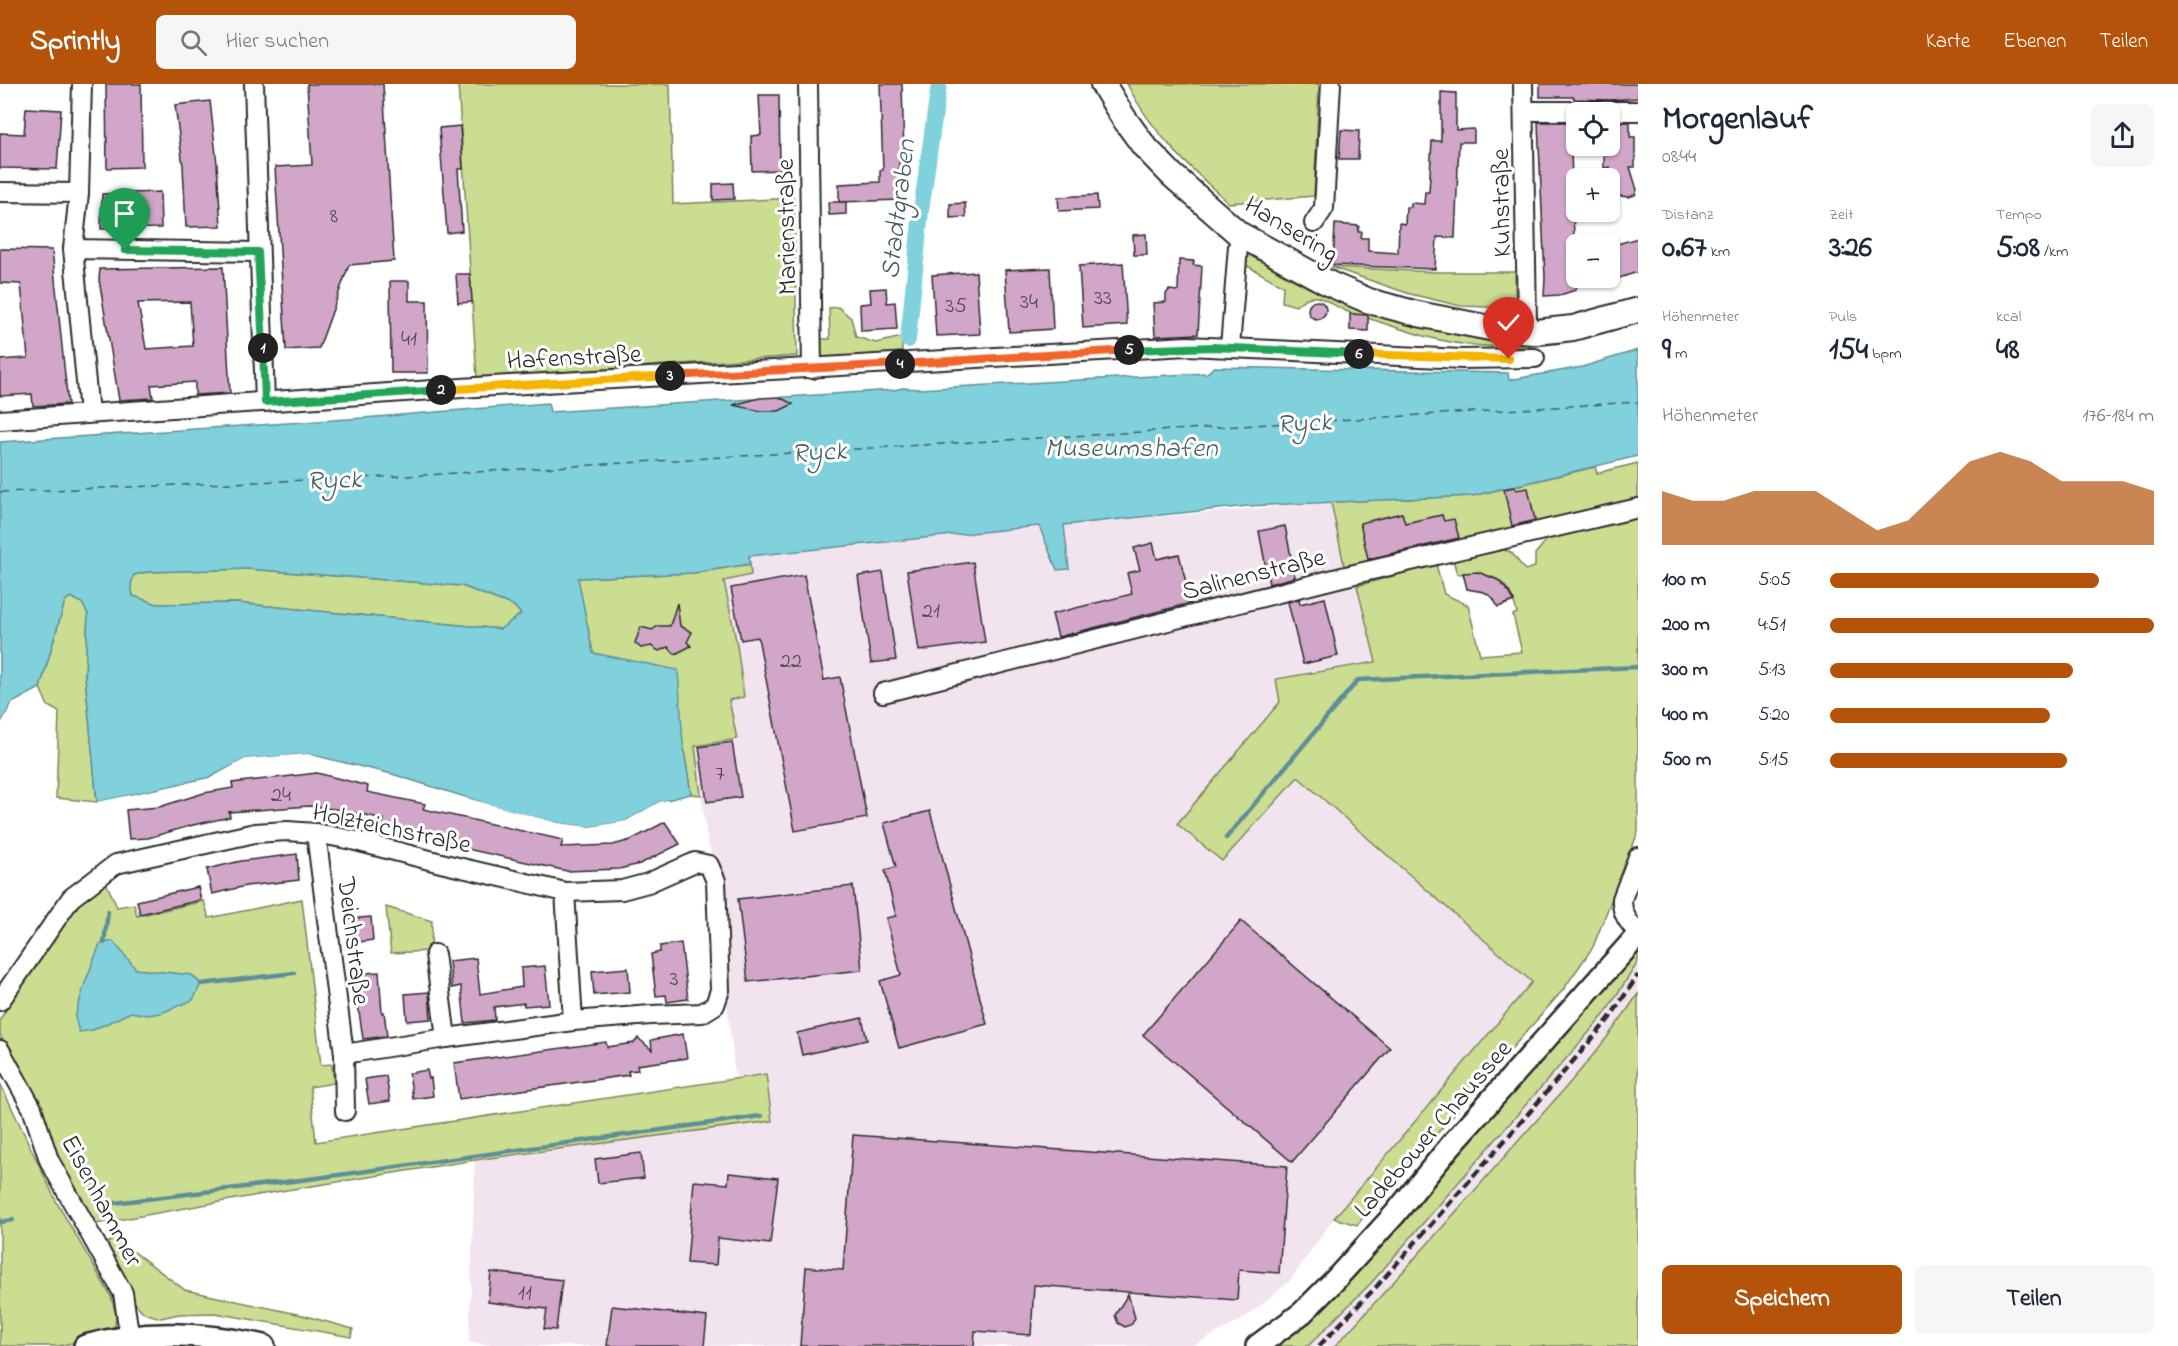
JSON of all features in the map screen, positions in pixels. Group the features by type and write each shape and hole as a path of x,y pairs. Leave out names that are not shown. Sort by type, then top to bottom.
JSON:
{"main road":[{"name":"Hansering","path":"1103,84 1144,146 1172,175 1239,234 1298,268 1369,301 1418,314 1500,330 1536,332 1573,328 1638,310"},
{"name":"Hansering","path":"1472,324 1527,321 1585,311 1638,295"}],"street":[{"path":"82,84 79,193 73,249 89,413"},
{"path":"254,84 258,252 265,402"},
{"name":"Marienstraße","path":"808,84 813,369"},
{"path":"1314,223 1324,208 1331,84"},
{"name":"Kuhstraße","path":"1523,84 1527,321"},
{"path":"1524,111 1638,111"},
{"path":"0,192 79,193"},
{"path":"1230,348 1238,246"},
{"path":"73,249 258,252"},
{"name":"Hafenstraße","path":"0,420 476,387 1187,346 1462,359 1535,358"},
{"name":"Salinenstraße","path":"883,693 1342,577 1638,508"},
{"name":"Holzteichstraße","path":"0,1001 71,898 116,864 255,833 287,831 316,833 565,892 622,890 648,883 695,862 709,865 716,881 720,990 715,1005 702,1013 573,1022"},
{"name":"Deichstraße","path":"316,833 344,1054 345,1111"},
{"path":"1638,857 1622,899 1622,906 1630,924 1638,934"},
{"path":"344,1054 573,1022 565,892"},
{"name":"Ladebower Chaussee","path":"1257,1346 1302,1313 1334,1281 1395,1215 1451,1145 1638,934"},
{"path":"435,954 446,1038"},
{"name":"Eisenhammer","path":"0,1050 32,1108 49,1160 123,1293 130,1341"},
{"path":"86,1346 168,1334 227,1338 264,1346"}],"shaded area":[{"path":"1331,502 1345,570 1357,586 1376,662 1276,679 1280,702 1177,824 1222,861 1298,777 1532,983 1334,1218 1289,1282 1242,1320 1192,1346 500,1346 469,1342 475,1160 772,1120 766,1074 735,1077 727,1000 721,885 707,840 695,746 729,700 744,696 737,645 724,581 751,575 749,556 1039,526 1057,569 1069,569 1063,525"},
{"path":"1638,962 1638,994 1618,1025 1535,1122 1385,1293 1335,1346 1308,1346 1372,1282 1522,1111 1604,1015"}],"green space":[{"path":"458,84 670,84 673,204 794,198 797,356 477,378"},
{"path":"1127,84 1319,84 1314,196 1229,203 1186,163 1160,134"},
{"path":"1244,250 1309,288 1388,319 1443,331 1571,337 1572,341 1523,347 1455,343 1410,332 1348,312 1320,298 1309,297 1296,306 1282,302 1283,286 1242,263"},
{"path":"1331,267 1436,272 1515,272 1515,308 1461,306 1410,294"},
{"path":"838,307 851,318 856,337 876,343 902,337 902,358 822,359 818,347 819,339 830,339 829,308"},
{"path":"1638,463 1638,499 1345,570 1331,502 1472,496 1595,467 1597,473"},
{"path":"1638,514 1638,832 1593,947 1563,990 1357,1225 1334,1218 1532,982 1298,777 1222,861 1177,824 1280,702 1276,679 1376,662 1357,586 1436,564 1444,594 1468,605 1480,655 1522,652 1513,615 1517,613 1509,591 1496,579 1488,576 1457,574 1453,560 1500,549 1511,552 1525,570 1535,567 1535,554 1550,536"},
{"path":"750,564 751,575 724,581 737,645 744,697 729,700 737,739 695,746 701,795 691,794 683,744 593,653 577,578 694,573"},
{"path":"248,569 462,586 514,606 521,614 501,629 237,603 157,604 133,596 131,584 134,575 147,572"},
{"path":"71,597 82,603 88,614 85,675 97,802 56,798 59,712 48,706 40,688 65,601"},
{"path":"104,878 117,907 134,904 137,916 204,901 209,918 302,899 321,1065 332,1064 334,1083 310,1087 316,1142 766,1074 772,1121 475,1160 90,1225 3,1042 0,1034 0,1019 74,905"},
{"path":"386,907 432,921 431,951 391,953"},
{"path":"1638,948 1638,962 1604,1015 1372,1282 1308,1346 1273,1346 1342,1289 1377,1251 1457,1149"},
{"path":"1638,994 1638,1346 1335,1346 1421,1252 1574,1077 1608,1036"},
{"path":"0,1083 57,1203 111,1296 116,1315 115,1327 107,1335 59,1346 0,1346"},
{"path":"117,1237 185,1290 302,1315 353,1329 351,1337 215,1313 179,1314 161,1318 144,1313 131,1299 104,1245"}],"water":[{"path":"1638,350 1638,456 1472,496 1248,506 1064,525 1069,569 1057,570 1039,526 749,556 750,564 694,573 578,578 593,653 678,670 683,744 691,794 659,802 626,821 590,827 558,823 500,808 392,774 308,754 245,759 211,777 97,802 85,675 88,614 82,603 71,597 65,601 40,688 12,703 0,724 0,442 363,418 548,403 550,412 903,388 1207,373 1214,367 1508,373 1509,380 1582,367","holes":["248,569 462,586 514,606 521,614 500,629 237,603 157,604 133,596 131,584 134,575 147,572"]},
{"path":"113,941 136,969 192,975 201,984 193,1000 161,1013 147,1015 131,1012 93,1030 79,1032 75,1017 85,983 100,944"}],"pier":[{"path":"308,754 385,776 308,757 246,761 212,780 97,805 97,802 211,778 245,759"},
{"path":"400,780 558,823 590,827 626,821 659,802 667,800 668,803 627,824 589,830 557,826 499,811"}],"building":[{"path":"106,84 141,84 142,167 107,168"},
{"path":"307,84 383,84 394,261 349,265 319,348 286,350 275,167 312,165"},
{"path":"880,84 902,84 904,156 899,156 900,200 839,202 839,184 880,182 880,170 883,170"},
{"path":"1540,84 1638,84 1638,98 1610,100 1540,97"},
{"path":"1441,92 1456,93 1456,130 1474,129 1474,142 1459,142 1455,238 1437,237 1435,269 1333,265 1335,224 1359,226 1358,232 1362,232 1361,238 1368,238 1368,251 1398,253 1399,223 1405,224 1406,207 1411,207 1411,203 1424,204 1425,192 1429,192 1432,141 1441,141"},
{"path":"759,95 779,95 780,170 752,171 751,136 761,135"},
{"path":"210,101 221,226 186,227 183,166 175,105"},
{"path":"26,108 61,110 57,169 0,168 0,133 24,134"},
{"path":"1538,122 1566,122 1566,156 1571,156 1572,168 1566,168 1566,222 1573,222 1574,234 1566,234 1566,288 1576,288 1576,290 1560,295 1544,296"},
{"path":"1620,122 1630,122 1630,137 1635,137 1635,167 1630,167 1637,190 1635,195 1620,196 1620,168 1604,168 1604,156 1620,156"},
{"path":"460,126 463,169 458,169 462,231 447,233 439,128"},
{"path":"1341,130 1359,131 1358,159 1339,159"},
{"path":"733,183 734,199 713,200 713,184"},
{"path":"160,192 161,228 101,229 102,194"},
{"path":"1097,195 1098,209 1059,211 1058,197"},
{"path":"828,202 846,202 846,214 829,215"},
{"path":"965,203 966,217 950,218 950,204"},
{"path":"1146,234 1147,255 1134,255 1133,235"},
{"path":"1638,238 1638,272 1620,278 1620,243"},
{"path":"0,249 52,250 68,404 33,406 32,394 0,396 0,360 28,358 21,284 0,283"},
{"path":"1179,260 1194,261 1193,265 1202,266 1198,334 1155,336 1153,303 1166,302 1166,294 1169,290 1178,291"},
{"path":"1123,263 1127,325 1083,328 1079,266"},
{"path":"223,267 230,393 195,395 195,382 151,385 153,398 119,400 99,279 100,269","holes":["190,302 193,346 146,349 138,303"]},
{"path":"1050,268 1053,329 1009,332 1005,270"},
{"path":"976,272 980,334 936,336 932,275"},
{"path":"456,274 470,274 472,302 458,303"},
{"path":"390,281 409,281 409,301 427,301 428,373 391,373"},
{"path":"886,288 887,303 895,302 897,329 861,331 860,304 871,303 870,289"},
{"path":"1317,301 1323,304 1326,310 1323,316 1317,319 1311,316 1308,310 1311,304"},
{"path":"1350,314 1368,315 1368,331 1350,330"},
{"path":"779,397 793,404 779,411 761,411 733,405 760,398"},
{"path":"1515,487 1516,490 1528,488 1535,520 1512,526 1504,489"},
{"path":"1402,513 1405,523 1442,515 1444,521 1454,519 1459,538 1368,559 1360,523"},
{"path":"1285,526 1295,577 1269,584 1259,531"},
{"path":"1153,543 1157,559 1179,554 1191,603 1058,637 1052,614 1132,594 1127,573 1140,570 1134,548"},
{"path":"973,562 985,642 919,651 907,571"},
{"path":"883,572 896,660 871,663 858,576"},
{"path":"1478,572 1498,580 1514,601 1498,607 1493,598 1484,592 1467,589 1463,573"},
{"path":"804,575 824,680 840,677 867,818 795,831 758,637 741,640 731,588"},
{"path":"1325,598 1338,656 1303,664 1288,602 1299,599 1300,604"},
{"path":"677,603 680,626 692,632 687,642 691,646 675,654 668,647 659,651 651,646 641,648 635,643 641,627 652,630 658,626 670,626"},
{"path":"732,742 741,797 707,802 699,747"},
{"path":"317,773 368,786 367,792 425,804 423,809 563,840 561,847 613,845 631,840 665,822 680,844 640,864 619,869 567,871 435,842 436,836 382,825 384,819 309,806 229,812 230,817 148,838 129,839 126,810 159,807 204,793 233,788 232,783"},
{"path":"930,811 987,1024 899,1048 880,981 901,975 886,918 896,916 885,870 896,867 884,823"},
{"path":"297,854 299,880 246,886 212,894 207,869 241,861"},
{"path":"853,886 862,970 748,982 738,899"},
{"path":"198,887 201,900 140,914 137,901"},
{"path":"371,917 373,940 351,943 348,919"},
{"path":"1241,921 1390,1048 1292,1162 1143,1035"},
{"path":"681,943 688,999 667,1002 666,995 656,996 651,954 660,952 660,946"},
{"path":"476,958 480,994 522,987 521,968 545,966 549,1004 524,1006 524,1003 494,1007 495,1020 465,1023 461,986 452,988 449,961"},
{"path":"628,968 630,992 594,995 592,971"},
{"path":"379,972 382,1013 384,1012 387,1036 363,1039 353,974"},
{"path":"429,992 431,1019 407,1021 405,994"},
{"path":"862,1018 867,1040 802,1055 797,1033"},
{"path":"683,1034 687,1058 637,1065 638,1070 628,1071 629,1075 459,1099 454,1063 606,1042 607,1047 634,1043 638,1038 652,1050 651,1040"},
{"path":"427,1070 429,1079 431,1078 433,1096 413,1099 409,1073"},
{"path":"386,1076 390,1101 369,1104 365,1079"},
{"path":"853,1135 1287,1166 1279,1273 1239,1270 1237,1300 1034,1285 1031,1335 975,1331 974,1346 800,1346 806,1267 843,1270"},
{"path":"641,1153 644,1178 598,1183 595,1159"},
{"path":"729,1173 778,1178 770,1244 718,1238 716,1265 687,1263 694,1181 728,1184"},
{"path":"491,1272 562,1280 556,1330 544,1329 547,1309 488,1302"},
{"path":"1128,1294 1135,1318 1132,1324 1125,1327 1118,1323 1115,1315"},
{"path":"612,1306 707,1317 704,1346 607,1346"}],"waterway":[{"name":"Stadtgraben","path":"908,340 921,211 939,84"},
{"path":"1226,838 1358,680 1638,667"},
{"path":"104,943 108,912"},
{"path":"201,984 294,973"},
{"path":"114,1203 317,1178 761,1116"},
{"path":"0,1222 13,1220"}],"ferry route":[{"path":"0,492 407,476 1638,402"}],"railway":[{"path":"1319,1346 1377,1286 1527,1115 1609,1019 1638,975"}],"route":[{"path":"125,250 258,252 265,402 476,387 1187,346 1462,359 1509,359"}],"water label":[{"name":"Ryck","path":"1304,422"},
{"name":"Museumshafen","path":"1131,447"},
{"name":"Ryck","path":"819,451"},
{"name":"Ryck","path":"334,479"}]}
